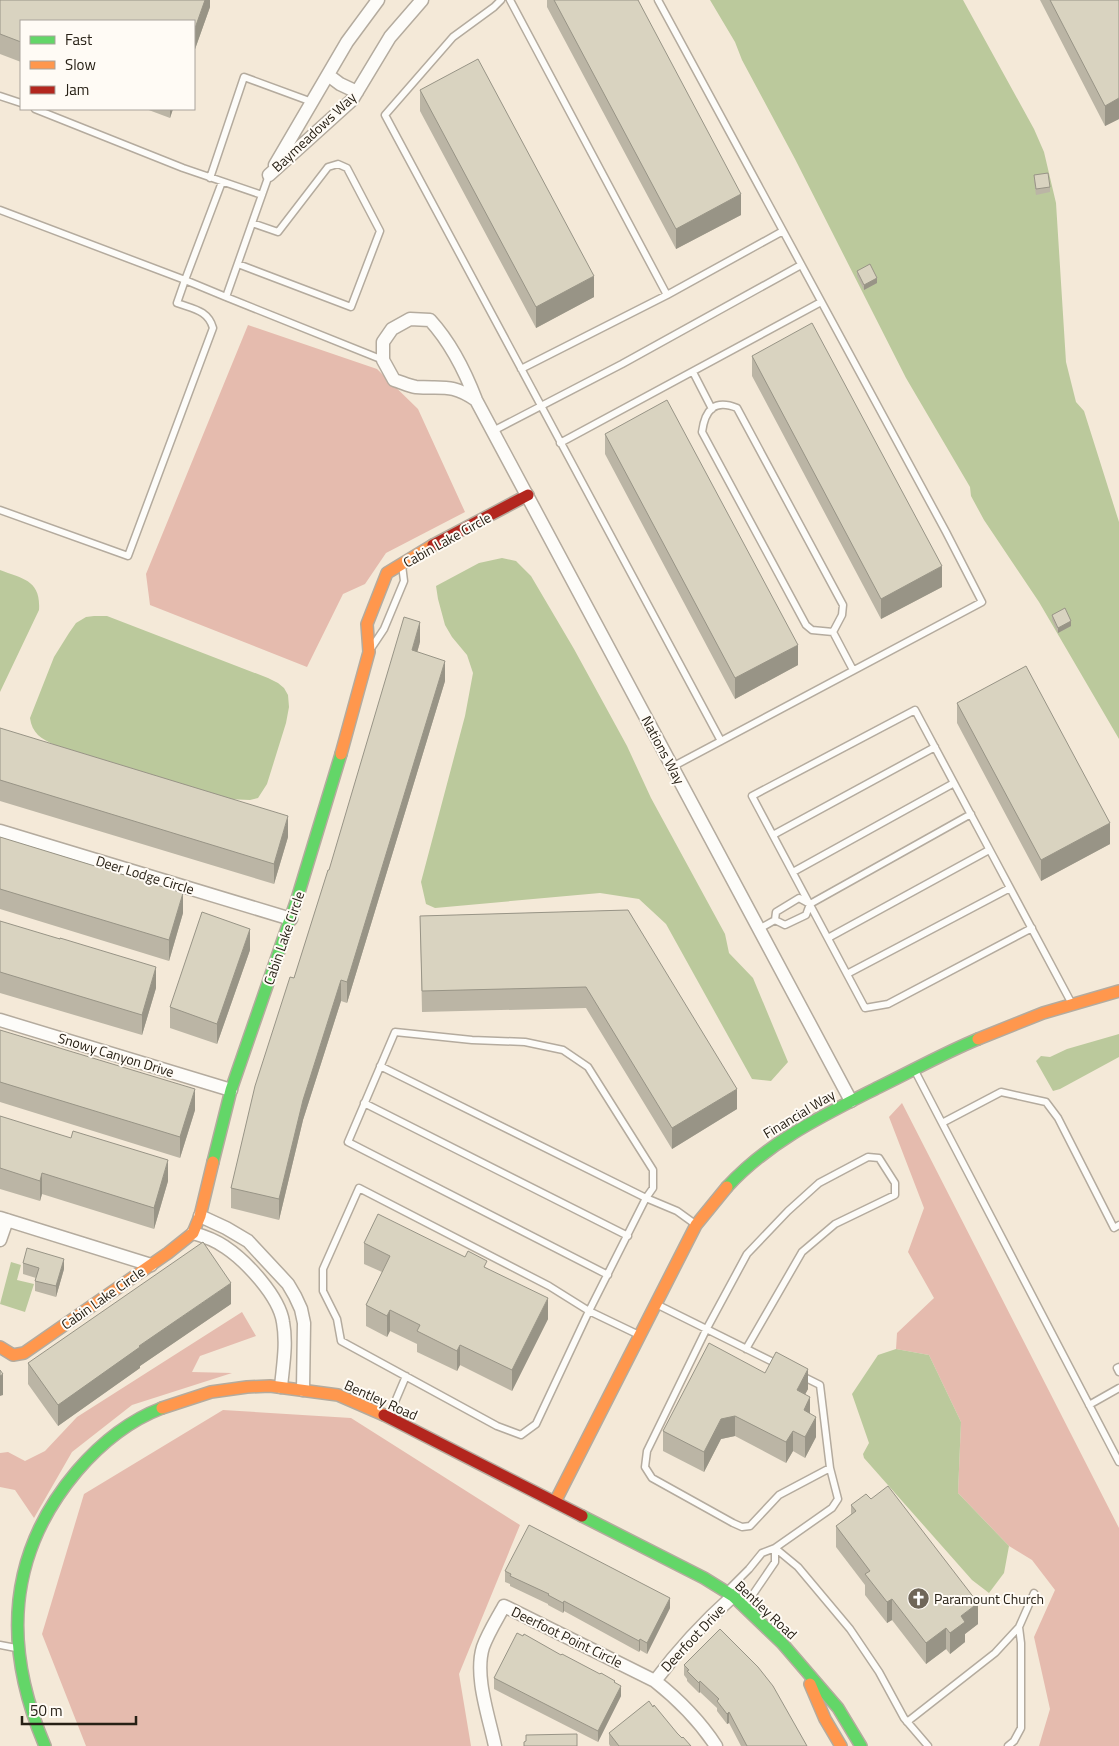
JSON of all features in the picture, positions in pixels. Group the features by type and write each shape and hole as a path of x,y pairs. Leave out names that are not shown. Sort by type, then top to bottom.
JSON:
{"street":[{"name":"Baymeadows Way","path":"270,174 347,42 378,0"},
{"name":"Baymeadows Way","path":"270,174 352,100 390,37 422,0"},
{"path":"328,75 340,84 357,92"},
{"name":"Nations Way","path":"383,360 383,342 392,329 410,318 430,320 444,336 467,376 476,400 851,1101"},
{"path":"383,360 394,380 414,387 442,387 463,391 476,400"},
{"name":"Cabin Lake Circle","path":"0,1347 12,1355 24,1352 151,1265 193,1233 200,1216 231,1090 291,919 354,714 368,652 367,624 387,573 422,551 528,495"},
{"name":"Deer Lodge Circle","path":"0,831 291,919"},
{"name":"Financial Way","path":"555,1502 696,1225 714,1201 738,1175 770,1147 803,1126 914,1068 987,1034 1034,1016 1119,991"},
{"name":"Snowy Canyon Drive","path":"0,1020 231,1090"},
{"path":"200,1216 248,1241 288,1284 301,1309 304,1323 303,1390"},
{"path":"0,1240 3,1219 151,1265"},
{"path":"193,1233 225,1247 237,1257 254,1274 279,1307 283,1320 285,1351 281,1387"},
{"name":"Bentley Road","path":"45,1746 35,1725 21,1677 17,1619 19,1591 31,1549 42,1523 69,1481 90,1456 126,1426 155,1410 220,1390 264,1386 339,1395 388,1417 704,1578 729,1594 782,1643 838,1708 860,1746"},
{"name":"Deerfoot Drive","path":"654,1681 729,1594"},
{"name":"Deerfoot Point Circle","path":"495,1746 481,1679 480,1663 483,1647 504,1606 654,1681 672,1694 695,1717 716,1746"},
{"name":"Bentley Road","path":"803,1668 825,1719 841,1746"}],"lane":[{"path":"502,0 454,37 385,115 720,740"},
{"path":"510,0 667,294"},
{"path":"658,0 982,602 672,767"},
{"path":"210,178 244,77 312,102"},
{"path":"0,96 20,103"},
{"path":"38,110 183,168 262,195"},
{"path":"238,264 351,307 380,231 347,168 338,164 328,167 278,232 252,223"},
{"path":"226,296 270,174"},
{"path":"0,510 128,556 213,328 210,319 204,313 177,303 222,182"},
{"path":"0,210 226,296 383,360"},
{"path":"521,369 667,294 783,231"},
{"path":"493,431 801,265"},
{"path":"560,442 821,302"},
{"path":"693,372 712,409"},
{"path":"728,404 737,408 843,605 842,615 833,632 812,630 806,625 702,432 708,411 728,404"},
{"path":"368,652 384,629 404,581 402,565"},
{"path":"833,632 854,670"},
{"path":"1032,928 888,1004 864,1008 752,796 914,710 971,814 989,850 1032,928 1072,1005"},
{"path":"773,835 935,747"},
{"path":"793,872 954,783"},
{"path":"776,920 785,925 806,915 810,904 971,814"},
{"path":"828,938 989,850"},
{"path":"847,974 1010,888"},
{"path":"776,920 776,912 799,898 810,904"},
{"path":"759,929 776,920"},
{"path":"608,1275 348,1142 395,1032 472,1040 525,1042 563,1050 588,1067 652,1170 653,1188 646,1198 628,1236 608,1275 589,1311 536,1424 521,1435 497,1426 342,1341 336,1319 323,1291 324,1269 359,1188 549,1286 589,1311 640,1336"},
{"path":"380,1066 646,1198 677,1211 696,1225"},
{"path":"914,1068 1119,1462"},
{"path":"942,1123 1001,1092 1046,1102 1058,1118 1114,1228 1119,1225"},
{"path":"364,1103 628,1236"},
{"path":"746,1349 802,1252 836,1224 895,1195 896,1183 879,1158 868,1157 818,1183 747,1254 706,1330 645,1454 645,1467 652,1478 742,1527 750,1526 779,1494 830,1468"},
{"path":"655,1304 787,1369"},
{"path":"1119,1367 1117,1368 1119,1372"},
{"path":"729,1594 762,1553 775,1548 832,1508 838,1499 830,1468 820,1385 795,1373"},
{"path":"388,1417 406,1376"},
{"path":"1089,1405 1119,1388"},
{"path":"744,1607 775,1562 775,1548"},
{"path":"775,1548 798,1567 850,1629 879,1672 907,1722 928,1746"},
{"path":"907,1722 995,1652 1019,1627 1034,1593"},
{"path":"1008,1746 1014,1741 1021,1728 1021,1643 1019,1627"},
{"path":"0,1645 18,1648"}],"shaded area":[{"path":"710,0 963,0 1034,129 1044,152 1056,203 1066,362 1076,402 1084,411 1119,522 1119,739 1039,602 984,520 971,496 970,487 906,378 795,159 742,60 735,42"},
{"path":"248,325 377,369 418,409 465,512 386,553 365,584 343,594 307,667 150,605 146,574"},
{"path":"502,558 516,561 531,576 574,649 627,746 651,798 725,934 729,953 753,978 788,1062 771,1081 752,1079 666,924 639,899 600,893 435,908 426,904 421,882 465,716 473,673 467,655 445,625 436,586 479,563"},
{"path":"0,570 29,582 34,587 39,600 39,610 0,692"},
{"path":"107,616 268,678 284,688 288,695 289,707 286,723 267,784 258,798 250,800 227,799 55,745 35,732 30,718 54,657 76,623 86,617"},
{"path":"1119,1034 1119,1057 1060,1089 1053,1091 1036,1061 1041,1056 1050,1057 1067,1049"},
{"path":"902,1103 1119,1528 1119,1746 1039,1746 1050,1709 1034,1637 1055,1590 1032,1560 1009,1546 958,1493 961,1422 929,1355 896,1349 897,1333 934,1298 908,1252 924,1208 889,1117"},
{"path":"11,1262 21,1265 17,1280 34,1284 25,1312 0,1304"},
{"path":"242,1312 256,1336 200,1356 192,1372 232,1373 132,1405 72,1452 34,1518 15,1490 0,1487 0,1453 8,1452 25,1461 45,1451 77,1417"},
{"path":"896,1349 929,1355 961,1422 958,1493 1009,1546 1004,1573 989,1593 972,1580 864,1458 863,1454 869,1443 852,1394 878,1355"},
{"path":"223,1410 351,1418 520,1525 459,1674 471,1746 86,1746 42,1634 84,1494"}],"building":[{"path":"0,0 205,0 195,28 195,20 20,20 20,42 0,34"},
{"path":"554,0 638,0 741,194 676,229"},
{"path":"1050,0 1119,0 1119,98 1105,106"},
{"path":"478,59 594,276 536,307 420,90"},
{"path":"1048,173 1050,187 1036,189 1034,175"},
{"path":"870,264 877,278 864,285 857,271"},
{"path":"812,323 942,566 881,599 752,356"},
{"path":"667,400 798,645 735,678 605,434"},
{"path":"1065,608 1071,621 1058,628 1052,615"},
{"path":"404,617 420,622 412,650 445,661 347,982 341,980 303,1100 279,1199 231,1188 255,1086 290,977 294,978 329,870"},
{"path":"1026,666 1110,823 1041,860 957,703"},
{"path":"0,728 288,816 274,864 0,780"},
{"path":"0,837 183,893 169,940 0,889"},
{"path":"628,910 737,1089 672,1128 586,987 422,991 420,916"},
{"path":"202,912 250,929 217,1024 170,1007"},
{"path":"0,921 156,967 142,1015 0,972"},
{"path":"0,1030 195,1089 180,1137 0,1082"},
{"path":"0,1116 71,1138 73,1131 168,1160 154,1208 42,1173 40,1181 0,1168"},
{"path":"378,1214 465,1257 468,1251 487,1261 484,1267 548,1298 512,1370 460,1345 457,1351 417,1331 420,1325 390,1310 387,1316 366,1305 390,1256 364,1243"},
{"path":"203,1242 231,1283 139,1346 58,1405 28,1363"},
{"path":"27,1248 64,1259 56,1286 35,1281 39,1268 23,1263"},
{"path":"709,1343 765,1373 776,1352 808,1369 797,1390 810,1397 804,1410 816,1417 805,1437 793,1431 786,1442 735,1416 721,1419 704,1452 663,1431"},
{"path":"888,1486 978,1603 961,1616 965,1622 950,1633 946,1628 926,1643 892,1599 887,1602 865,1574 870,1571 836,1526 856,1511 851,1505 866,1494 871,1499"},
{"path":"529,1525 670,1598 647,1643 640,1639 639,1641 564,1601 563,1603 549,1594 510,1576 511,1574 505,1571"},
{"path":"720,1629 758,1667 773,1686 807,1746 747,1746 729,1712 727,1714 717,1701 719,1699 687,1671 689,1670 684,1665"},
{"path":"517,1633 523,1636 524,1634 561,1655 601,1673 621,1686 598,1731 494,1678"},
{"path":"649,1701 691,1746 619,1746 609,1733"},
{"path":"577,1734 577,1746 524,1746 526,1735"}],"traffic: fast":[{"path":"213,1162 231,1090 297,899 341,754"},
{"path":"727,1187 761,1156 798,1130 858,1097 978,1039"},
{"path":"45,1746 31,1709 22,1674 18,1638 19,1603 25,1569 36,1536 54,1503 77,1471 96,1451 126,1426 162,1408"},
{"path":"582,1516 704,1578 733,1596 782,1643 838,1708 861,1746"}],"traffic: slow":[{"path":"341,754 369,652 367,624 387,573 433,545"},
{"path":"978,1039 1043,1013 1119,991"},
{"path":"0,1347 13,1355 24,1353 168,1253 193,1233 200,1216 213,1162"},
{"path":"555,1502 696,1225 727,1187"},
{"path":"162,1408 211,1392 270,1386 338,1395 384,1415"},
{"path":"810,1684 825,1719 841,1746"}],"traffic: jam":[{"path":"433,545 528,495"},
{"path":"384,1415 582,1516"}],"place":[{"name":"Paramount Church","path":"918,1599"}]}
